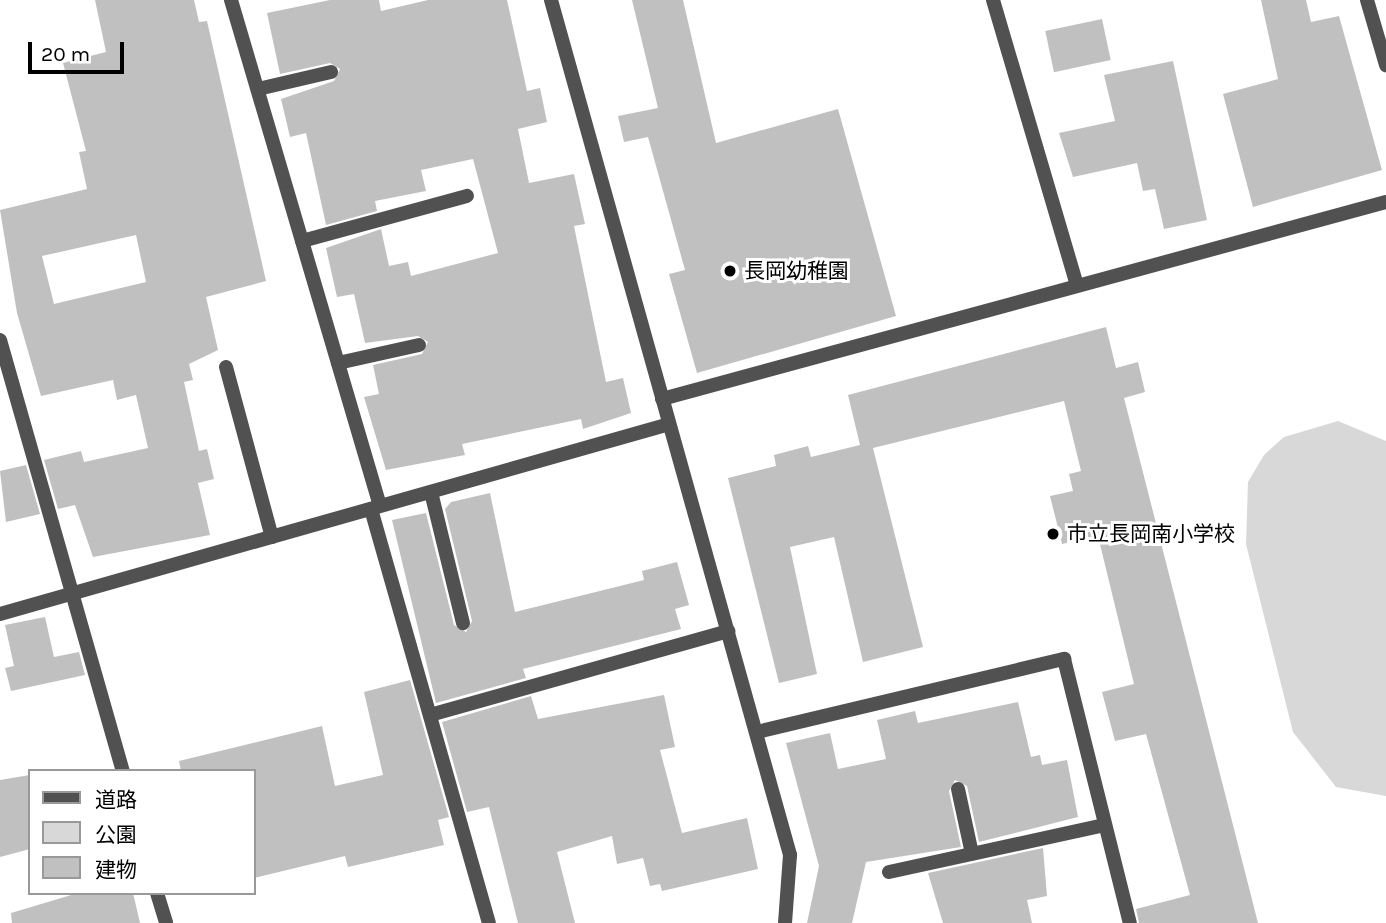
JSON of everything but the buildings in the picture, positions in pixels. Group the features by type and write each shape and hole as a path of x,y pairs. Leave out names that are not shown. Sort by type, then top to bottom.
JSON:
{"street":[{"path":"231,0 338,363 430,715 489,923"},
{"path":"551,0 790,855 785,923"},
{"path":"993,0 1077,285"},
{"path":"1367,0 1386,65"},
{"path":"258,89 331,72"},
{"path":"302,241 467,196"},
{"path":"662,399 1386,202"},
{"path":"0,340 122,769"},
{"path":"338,363 419,345"},
{"path":"226,367 272,537"},
{"path":"0,614 669,424"},
{"path":"431,492 463,623"},
{"path":"430,715 728,631"},
{"path":"757,732 1064,659 1129,923"},
{"path":"958,789 972,854"},
{"path":"889,872 1104,825"},
{"path":"158,895 166,923"}],"green space":[{"path":"1338,421 1386,441 1386,796 1336,787 1293,732 1246,544 1248,482 1264,455 1284,437"}],"place":[{"name":"長岡幼稚園","path":"730,271"},
{"name":"市立長岡南小学校","path":"1053,534"}]}
